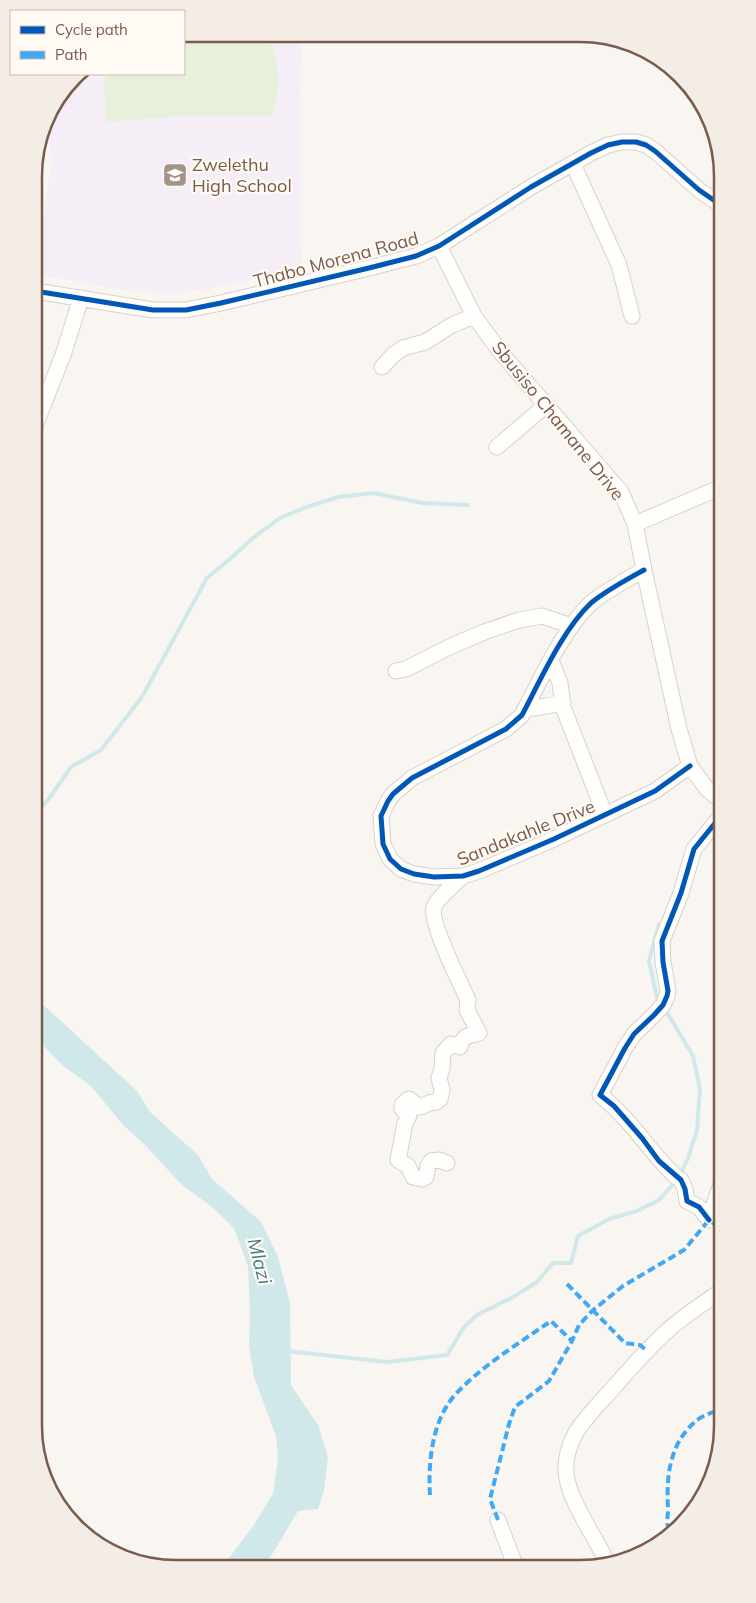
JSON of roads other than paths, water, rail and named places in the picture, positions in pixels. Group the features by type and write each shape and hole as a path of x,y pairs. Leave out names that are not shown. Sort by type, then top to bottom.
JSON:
{"street":[{"name":"Thabo Morena Road","path":"43,292 154,310 186,310 388,264 416,256 439,246 531,187 591,153 608,145 622,142 636,142 646,145 714,200"},
{"path":"573,164 619,265 632,316"},
{"name":"Sbusiso Chamane Drive","path":"439,246 474,316 502,354 621,492 635,524 679,729 690,766 707,789 714,795"},
{"path":"43,406 64,355 81,298"},
{"path":"382,367 393,355 403,348 424,342 452,325 474,316"},
{"path":"497,447 546,406"},
{"path":"635,524 714,490"},
{"name":"Sandakahle Drive","path":"644,570 601,595 590,604 572,626 522,715 506,729 412,778 393,794 383,808 380,825 383,844 390,859 401,869 414,874 434,877 463,876 488,867 655,791 690,766"},
{"path":"396,671 406,669 484,632 519,620 542,616 572,626"},
{"path":"552,660 560,683 563,703 605,815"},
{"path":"526,707 535,708 563,703"},
{"path":"713,825 694,848 681,893 662,941 662,962 668,991 667,996 658,1010 634,1034 600,1095 614,1106 659,1161 678,1179 685,1188 687,1201 699,1208 709,1220 713,1207"},
{"path":"447,1163 439,1160 431,1161 426,1177 422,1179 413,1177 408,1166 398,1160 405,1123 409,1115 402,1109 402,1105 409,1099 419,1107 440,1099 442,1090 439,1078 443,1053 450,1044 460,1047 463,1040 468,1036 479,1033 467,1010 468,1000 437,929 433,912 437,901 463,876"},
{"path":"605,1558 578,1508 569,1486 566,1471 567,1454 575,1435 586,1420 647,1351 684,1316 713,1296"},
{"path":"498,1520 513,1560"}],"water":[{"name":"Mlazi","path":"43,1005 137,1091 150,1112 198,1155 212,1179 261,1222 278,1257 290,1303 291,1385 318,1425 328,1457 324,1490 318,1509 298,1511 269,1560 227,1560 254,1525 273,1494 278,1458 276,1436 254,1377 249,1346 248,1266 234,1228 212,1207 181,1184 144,1144 123,1125 91,1086 62,1065 43,1045"}],"waterway":[{"path":"43,805 71,767 101,750 142,697 207,578 253,538 280,518 338,497 373,493 423,503 468,505"},
{"path":"658,1002 649,961 659,924"},
{"path":"665,1009 693,1056 700,1089 697,1130 680,1175"},
{"path":"287,1351 387,1362 447,1355 464,1327 477,1315 515,1296 537,1282 553,1263 571,1263 578,1236 609,1219 637,1211 659,1200 676,1181"}],"place":[{"name":"Zwelethu High School","path":"175,175"}]}
